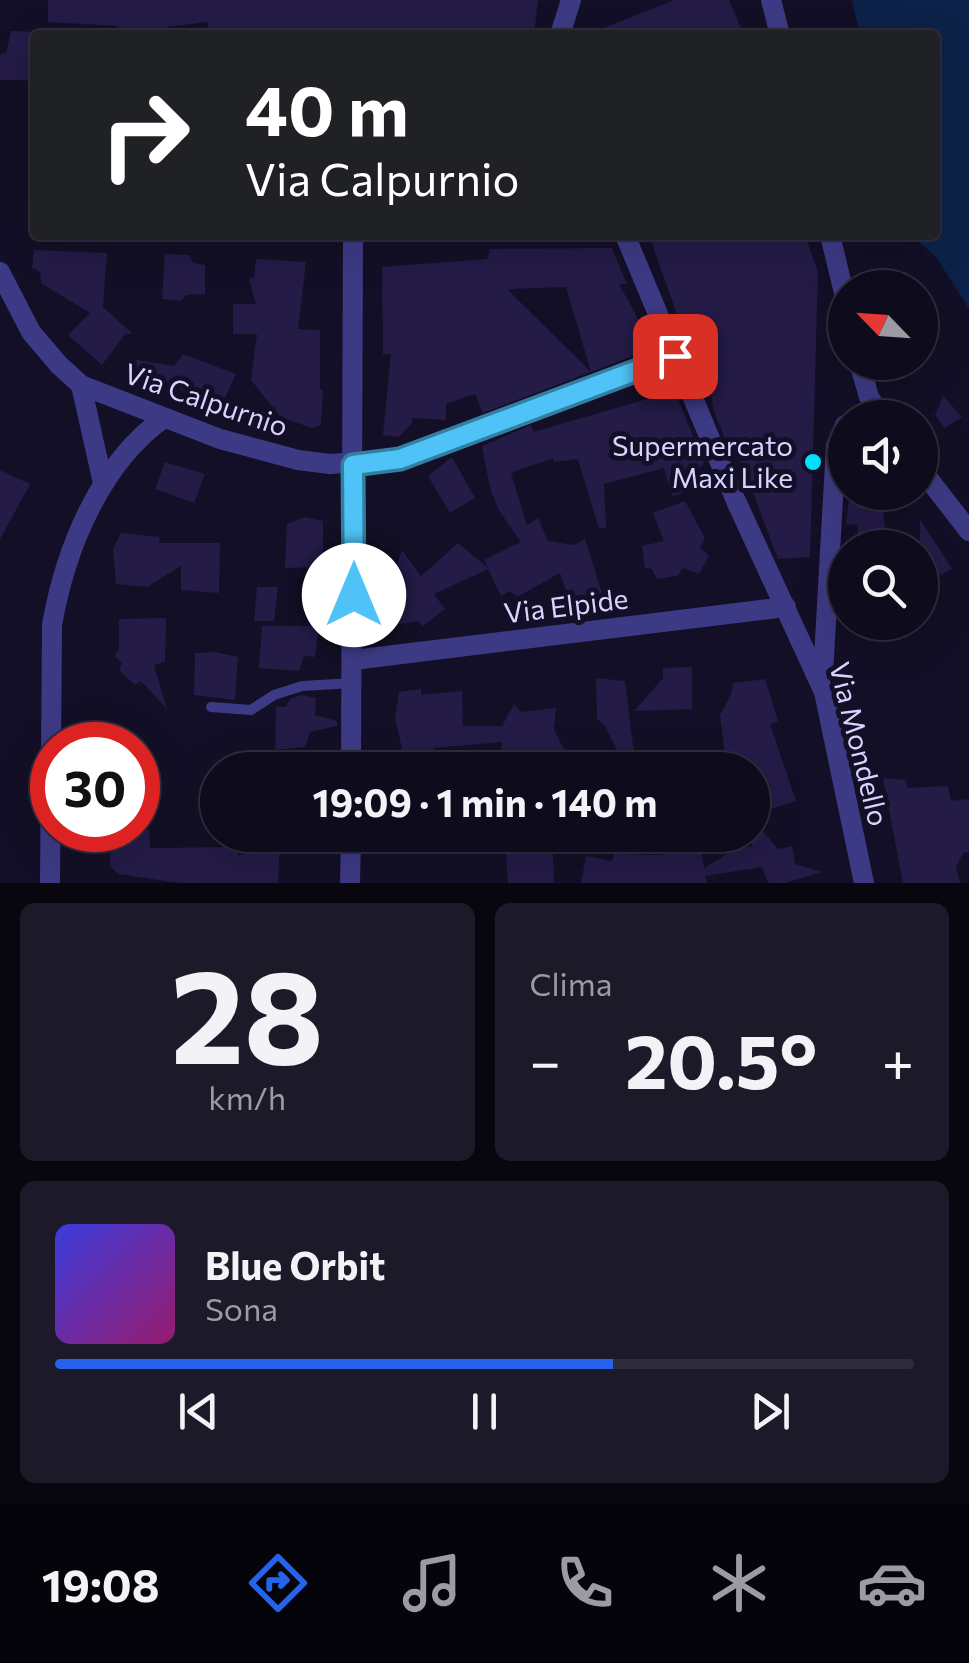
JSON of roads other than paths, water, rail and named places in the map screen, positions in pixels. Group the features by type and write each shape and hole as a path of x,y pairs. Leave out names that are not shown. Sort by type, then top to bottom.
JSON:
{"street":[{"path":"562,30 571,0"},
{"path":"771,0 779,30"},
{"path":"352,752 353,240"},
{"name":"Via Mondello","path":"627,240 736,501 824,692 864,883"},
{"path":"831,240 838,270"},
{"name":"Via Calpurnio","path":"0,272 31,332 81,385 164,418 298,460 353,465 400,459 675,356"},
{"path":"81,385 103,484"},
{"path":"50,883 52,624 58,588 103,484 146,430 164,418"},
{"path":"938,491 969,531"},
{"path":"824,692 822,656 832,510"},
{"name":"Via Elpide","path":"353,660 786,607"},
{"path":"350,852 350,883"}],"lane":[{"path":"211,707 251,710 274,695 302,686 353,683"}],"water":[{"path":"852,0 969,0 969,309 936,257 917,240 940,240 940,30 859,30"}],"place":[{"name":"Supermercato Maxi Like","path":"813,462"}]}
